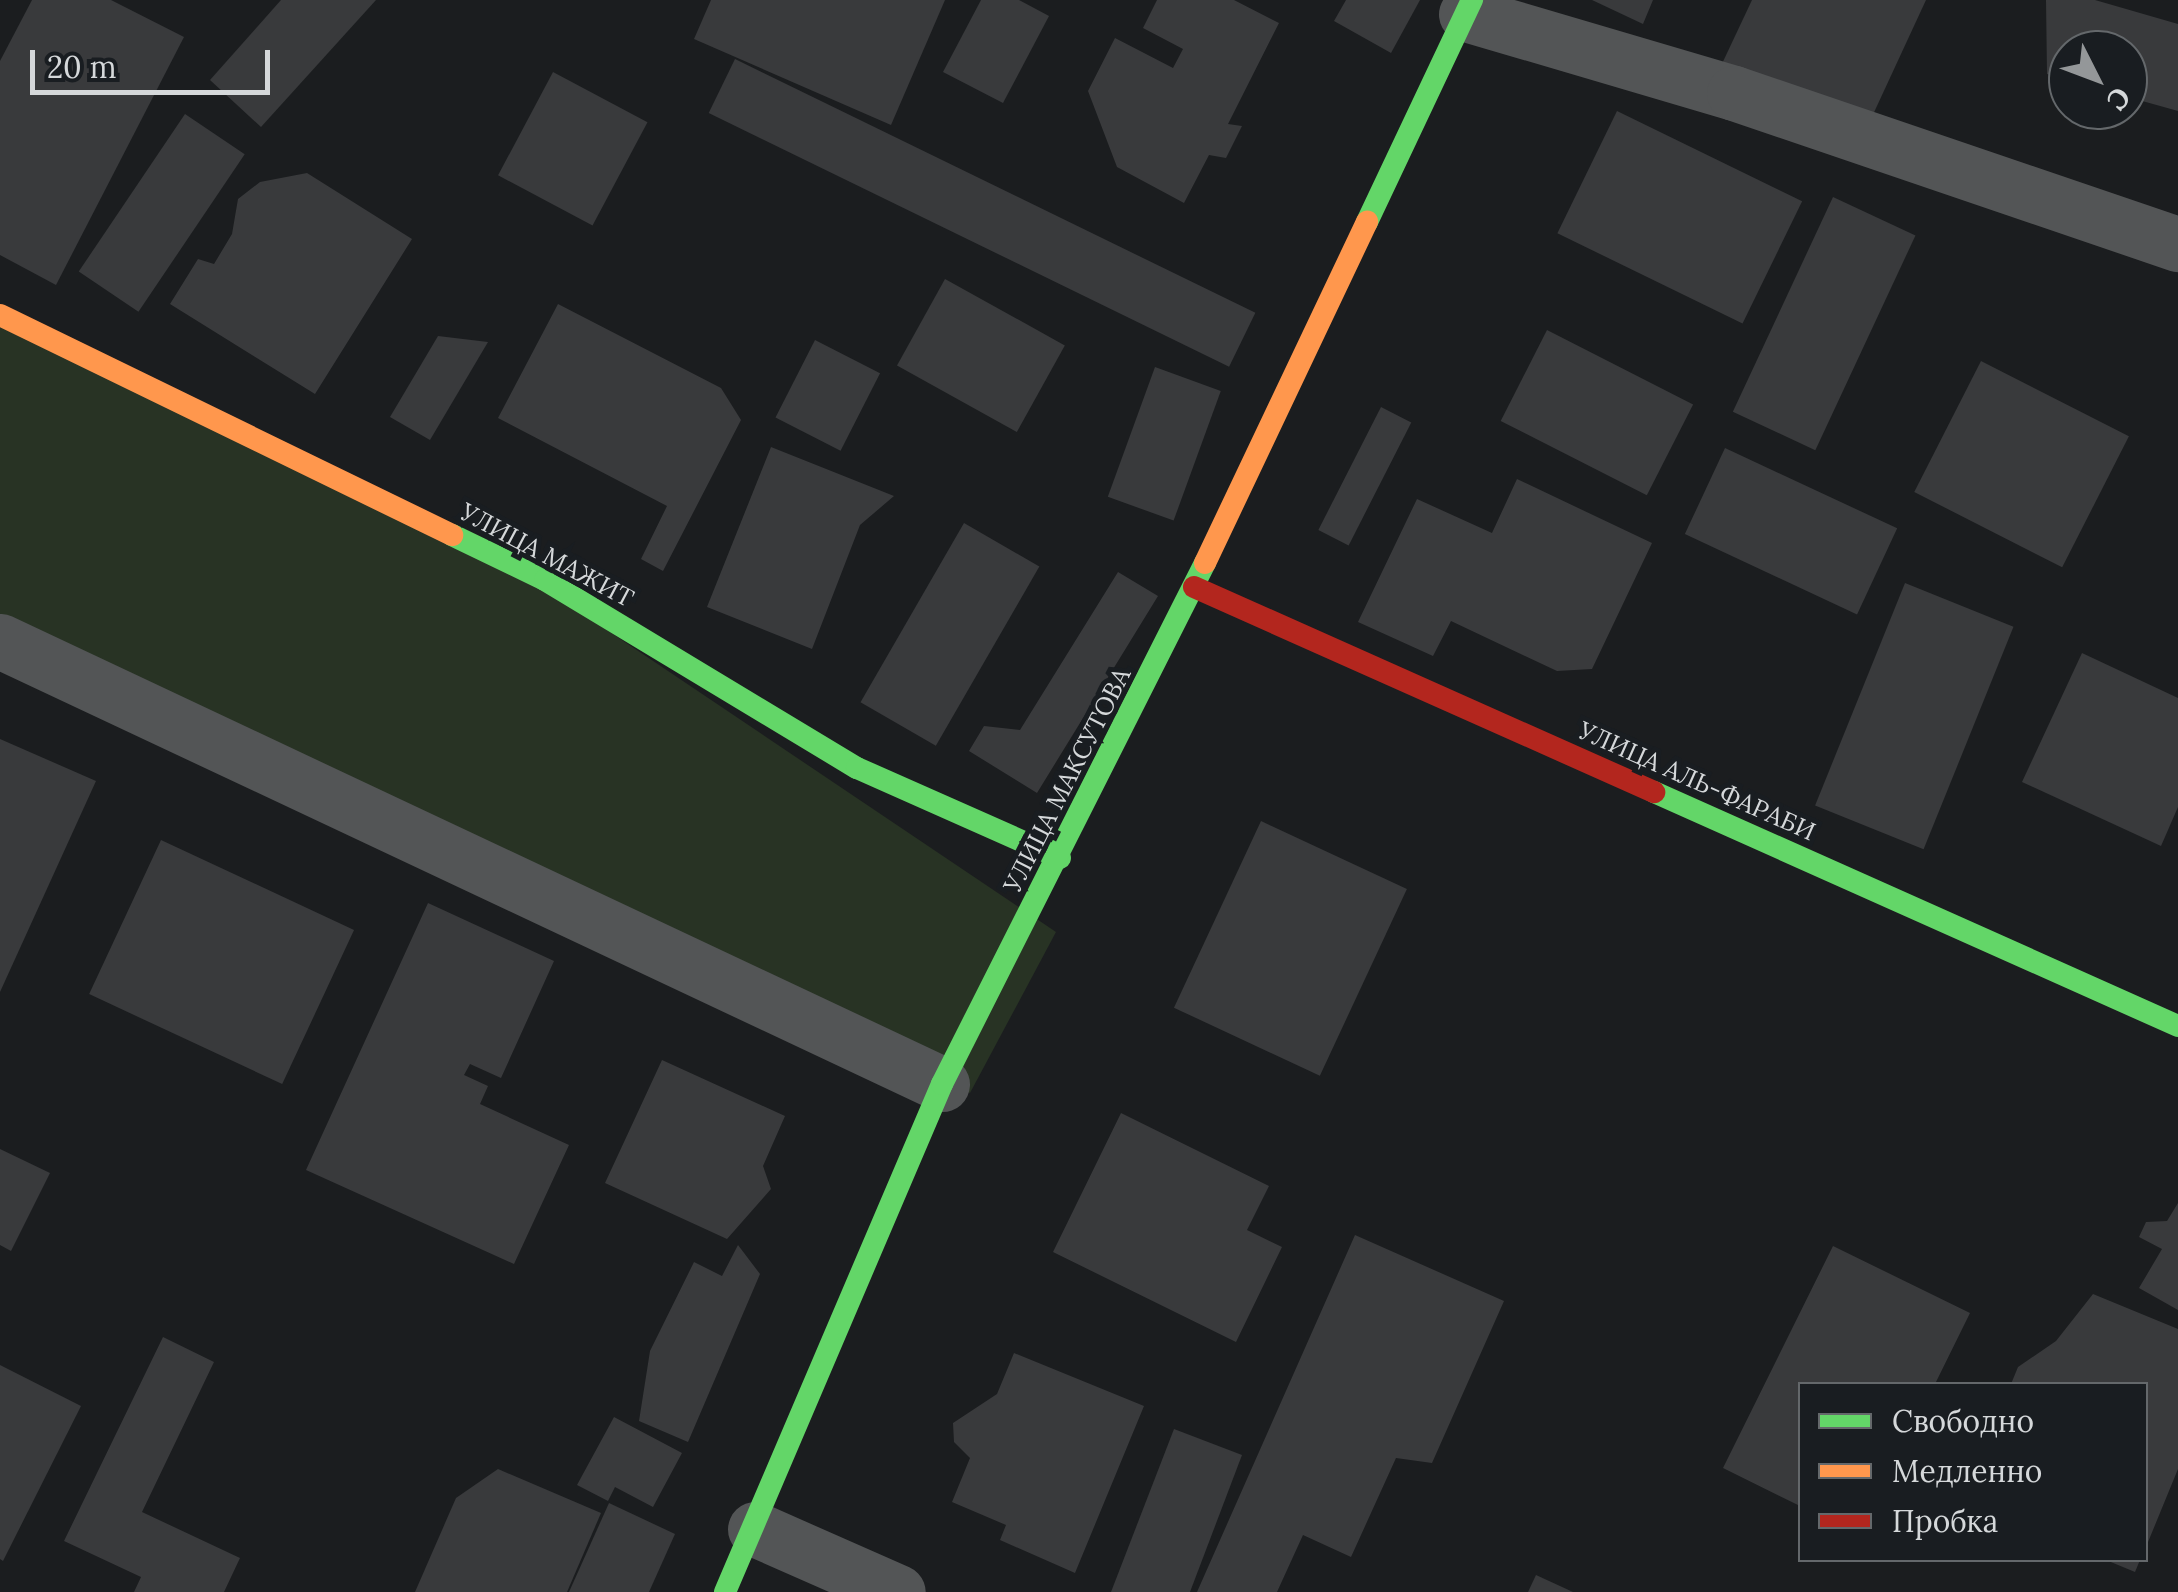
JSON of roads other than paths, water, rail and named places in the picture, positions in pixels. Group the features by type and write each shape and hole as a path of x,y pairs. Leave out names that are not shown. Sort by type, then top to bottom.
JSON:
{"street":[{"path":"1469,7 2178,244"},
{"name":"УЛИЦА МАКСУТОВА","path":"726,1592 942,1084 1060,858 1194,586 1469,7"},
{"name":"УЛИЦА МАЖИТ","path":"0,315 545,580 857,768 1060,858"},
{"name":"УЛИЦА АЛЬ-ФАРАБИ","path":"1194,586 2178,1026"},
{"path":"0,642 942,1084"},
{"path":"755,1530 898,1592"}]}
